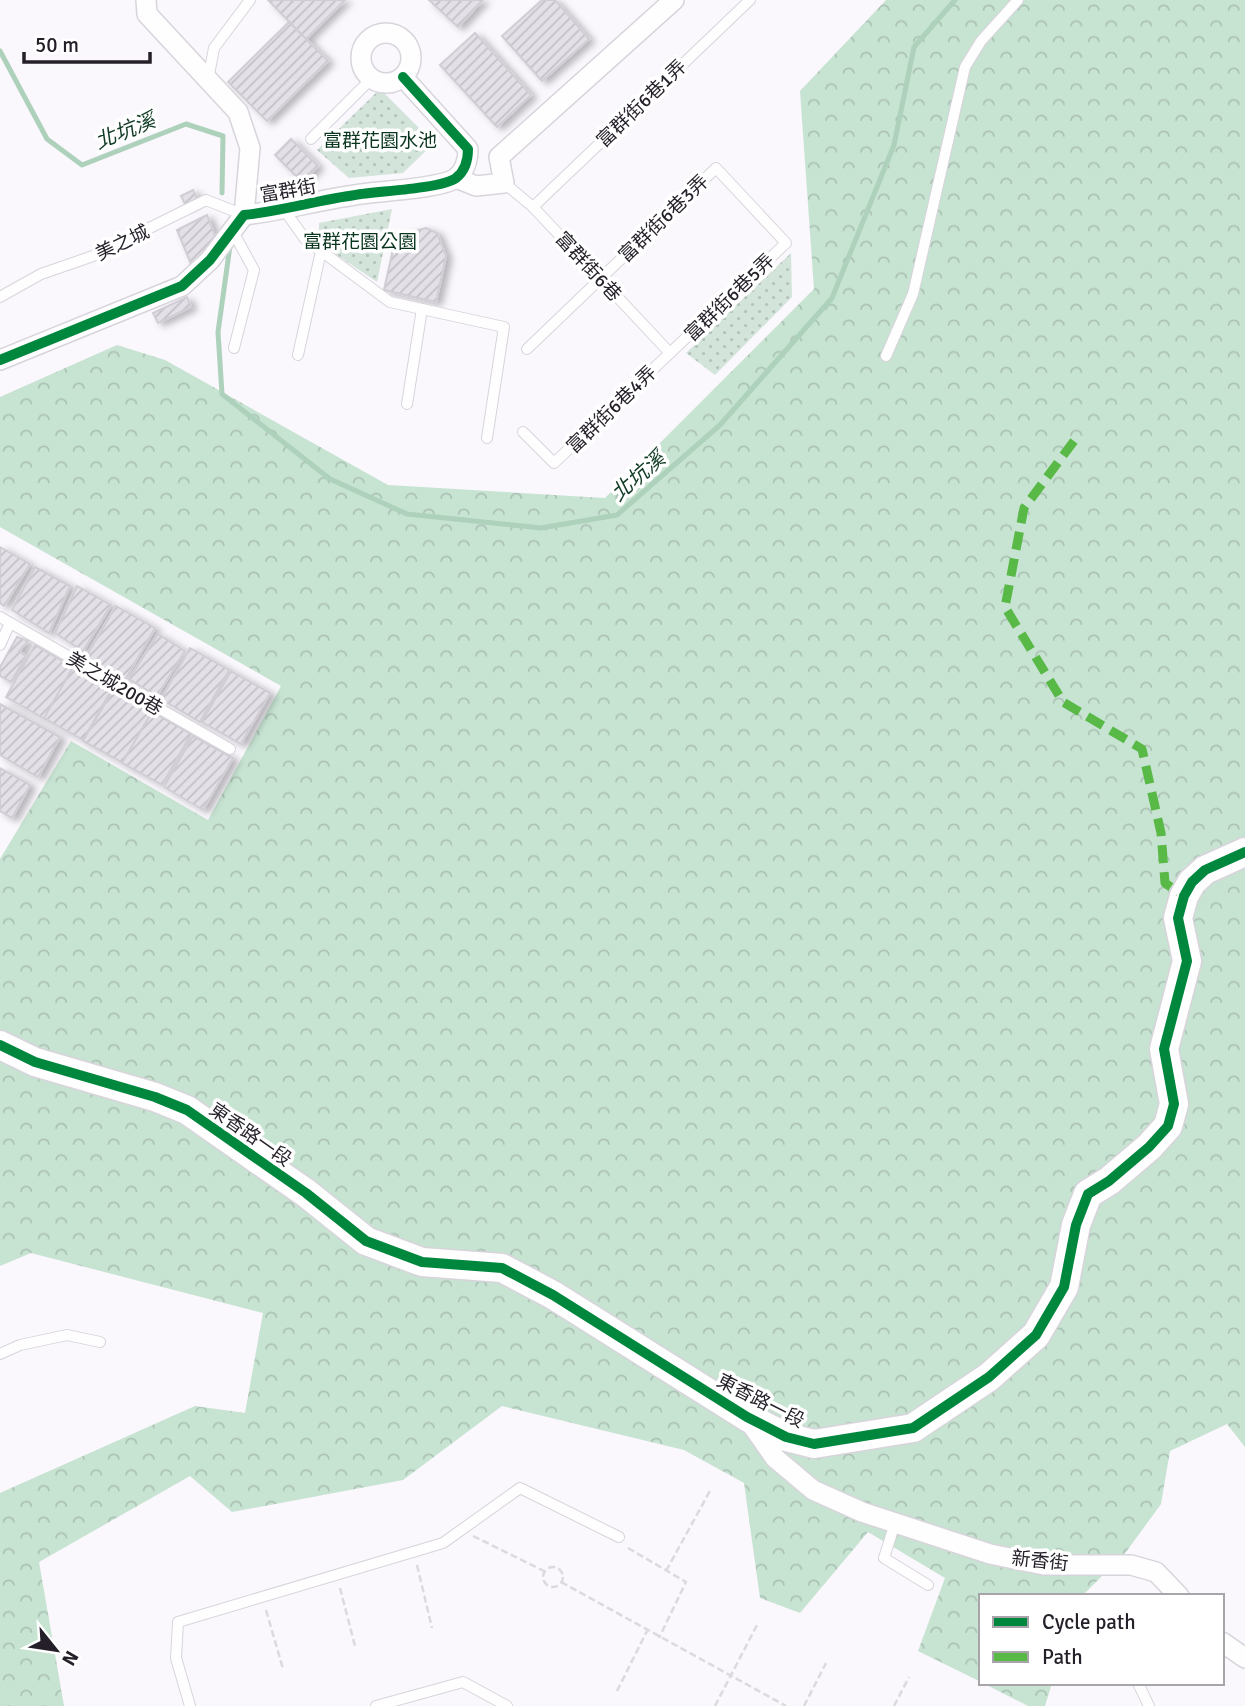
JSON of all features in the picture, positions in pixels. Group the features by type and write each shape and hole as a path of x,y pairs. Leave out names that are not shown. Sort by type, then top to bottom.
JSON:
{"street":[{"path":"0,360 182,286 211,260 238,222 250,148 238,113 147,14 146,0"},
{"path":"468,159 499,157 674,0"},
{"path":"382,33 397,35 409,47 411,63 402,77 387,83 371,79 361,65 362,48 374,36 382,33"},
{"path":"402,77 468,149 468,159 456,178"},
{"path":"499,157 504,183"},
{"name":"富群街","path":"238,222 352,195 440,184 456,178 476,186 504,183"},
{"name":"東香路一段","path":"0,1045 35,1062 155,1097 187,1110 306,1193 366,1241 422,1262 502,1268 527,1280 747,1418 786,1437 814,1444 913,1428 989,1377 1037,1335 1064,1287 1076,1225 1088,1194 1119,1172 1168,1126 1174,1104 1164,1049 1187,961 1178,918 1184,896 1192,882 1205,870 1245,852"},
{"name":"新香街","path":"747,1418 775,1458 813,1490 895,1523 990,1554 1044,1565 1131,1565 1156,1572 1177,1594"},
{"path":"1224,1643 1245,1658"}],"lane":[{"path":"208,80 214,48 250,0"},
{"name":"富群街6巷1弄","path":"533,207 750,0"},
{"path":"886,356 913,295 965,68 981,41 1018,0"},
{"path":"311,139 371,79"},
{"name":"富群街6巷3弄","path":"600,278 716,168 755,209"},
{"name":"富群街6巷","path":"504,183 533,207 670,353"},
{"name":"美之城","path":"0,297 41,274 93,256 206,200 238,222"},
{"name":"富群街6巷5弄","path":"670,353 786,243 755,209"},
{"path":"285,211 305,239 390,302 504,327 487,438"},
{"path":"234,348 254,270 238,222"},
{"path":"298,355 321,251"},
{"path":"527,349 600,278"},
{"path":"407,404 422,309"},
{"name":"富群街6巷4弄","path":"523,432 554,463 670,353"},
{"name":"美之城200巷","path":"0,617 230,749"},
{"path":"0,645 10,623"},
{"path":"0,1354 20,1345 67,1335 100,1342"},
{"path":"190,1706 176,1658 177,1622 443,1543 520,1488 619,1537"},
{"path":"895,1523 884,1558 928,1585"},
{"path":"376,1706 463,1682 507,1706"},
{"path":"1139,1685 1149,1706"}],"path":[{"path":"666,1571 711,1489"},
{"path":"461,1530 544,1572"},
{"path":"619,1537 629,1550 686,1582 659,1637"},
{"path":"413,1552 432,1628"},
{"path":"561,1582 563,1576 558,1568 549,1567 544,1572 544,1581 549,1586 561,1582 786,1706"},
{"path":"336,1575 355,1646"},
{"path":"263,1596 283,1669"},
{"path":"715,1706 757,1625"},
{"path":"617,1691 647,1631"},
{"path":"804,1706 825,1663"},
{"path":"894,1706 909,1677"}],"green space":[{"path":"886,0 1245,0 1245,1447 1227,1424 1170,1451 1161,1504 1126,1552 1084,1594 979,1594 979,1681 918,1651 945,1578 868,1532 800,1613 760,1598 744,1483 684,1450 502,1406 403,1480 232,1512 190,1476 39,1562 64,1706 0,1706 0,1493 195,1406 245,1413 263,1313 31,1253 0,1266 0,859 71,741 208,820 281,686 0,527 0,397 117,345 165,360 388,485 605,498 814,289 800,91"},
{"name":"富群花園水池","path":"380,89 434,143 403,173 349,178 317,150"},
{"name":"富群花園公園","path":"392,209 377,282 319,243 319,223"},
{"path":"791,253 792,297 715,375 686,353"},
{"path":"987,1685 1051,1685 1045,1706 1028,1706"}],"building":[{"path":"268,0 345,0 306,39"},
{"path":"429,0 483,0 458,27"},
{"path":"542,0 555,0 589,39 542,81 502,36"},
{"path":"289,22 328,61 267,121 228,82"},
{"path":"475,33 531,95 497,127 440,65"},
{"path":"291,139 318,166 302,182 275,155"},
{"path":"193,190 197,198 186,206 181,196"},
{"path":"207,215 218,244 193,269 177,230"},
{"path":"426,228 437,233 446,256 436,302 384,290 394,245 403,234"},
{"path":"187,297 191,307 158,323 153,313"},
{"path":"0,547 30,564 4,606 0,603"},
{"path":"35,567 70,586 49,633 12,610"},
{"path":"77,586 111,605 83,651 55,633"},
{"path":"116,606 155,628 125,680 86,657"},
{"path":"158,634 185,651 157,696 129,679"},
{"path":"17,637 28,641 19,651 26,656 11,682 0,676 0,667"},
{"path":"35,645 74,668 45,719 6,697"},
{"path":"190,648 229,670 200,722 161,699"},
{"path":"73,667 112,689 83,740 44,718"},
{"path":"231,671 270,693 241,744 202,722"},
{"path":"113,690 152,712 123,763 83,741"},
{"path":"0,704 60,737 38,777 0,755"},
{"path":"152,712 191,734 162,785 122,763"},
{"path":"193,736 233,758 203,810 164,787"},
{"path":"0,768 30,785 12,818 0,811"}],"waterway":[{"name":"北坑溪","path":"230,246 218,332 222,394 330,479 407,514 541,528 617,515 720,425 832,298 894,145 914,47 955,0"},
{"name":"北坑溪","path":"0,51 47,139 82,165 186,124 223,136 222,193"}],"marked path":[{"path":"1074,441 1024,508 1005,607 1063,702 1142,749 1161,833 1165,883 1184,896"}],"cycle path":[{"path":"0,360 182,286 210,260 244,215 341,197 437,185 456,178 465,165 468,149 403,77"},
{"path":"0,1045 35,1062 155,1097 187,1110 306,1193 366,1241 422,1262 502,1268 553,1295 747,1417 786,1437 814,1444 913,1428 989,1377 1036,1335 1064,1287 1076,1225 1088,1194 1109,1181 1149,1147 1168,1126 1174,1104 1164,1049 1187,961 1178,918 1184,896 1192,882 1205,870 1245,852"}]}
